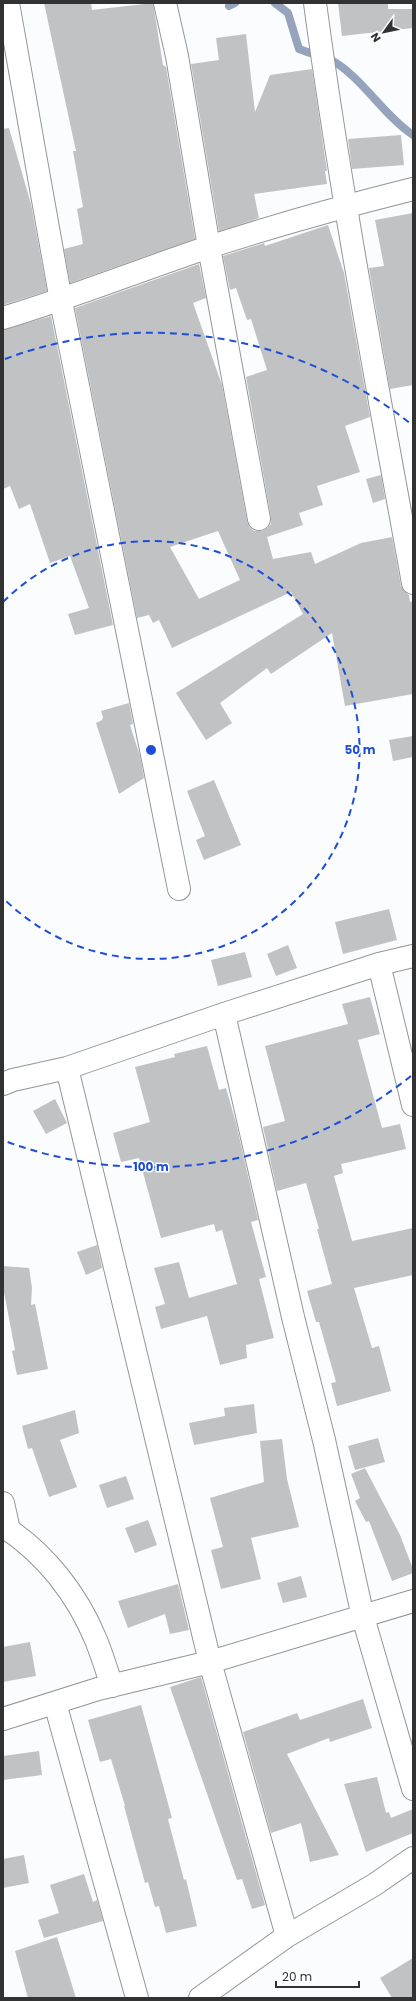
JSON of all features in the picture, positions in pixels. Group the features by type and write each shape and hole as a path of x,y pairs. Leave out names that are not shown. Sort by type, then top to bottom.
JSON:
{"street":[{"path":"8,3 61,300 179,889"},
{"path":"165,3 178,56 209,247 259,519"},
{"path":"317,13 323,69 345,206 413,583"},
{"path":"3,318 61,300 209,247 345,206 413,189"},
{"path":"3,1084 13,1080 67,1068 224,1014 379,964 413,956"},
{"path":"379,964 413,1105"},
{"path":"224,1014 293,1317 324,1440 363,1617 413,1789"},
{"path":"67,1068 210,1662 287,1936"},
{"path":"3,1503 6,1528 19,1536 54,1569 82,1611 96,1639 112,1686"},
{"path":"3,1718 112,1686 210,1662 413,1601"},
{"path":"55,1703 137,1998"},
{"path":"200,1998 287,1936 374,1885 413,1858"}],"building":[{"path":"44,3 91,3 92,10 153,3 163,65 166,67 195,239 70,283 64,249 83,244 77,209 83,207 73,151 76,151"},
{"path":"338,3 388,3 388,9 413,9 413,28 342,36"},
{"path":"246,34 255,112 270,75 312,69 327,171 325,171 327,184 254,194 259,218 219,231 191,64 219,60 216,38"},
{"path":"9,128 31,204 47,291 3,305 3,129"},
{"path":"401,135 404,165 352,169 348,139"},
{"path":"413,213 413,385 390,389 369,268 384,266 375,220"},
{"path":"328,225 344,273 370,417 345,426 360,472 317,486 323,505 299,513 303,525 267,537 273,559 311,552 315,564 361,543 392,537 401,586 409,595 410,602 413,601 413,694 345,706 332,633 271,674 267,668 220,703 232,723 206,740 176,693 303,614 291,592 172,648 159,620 153,623 149,615 137,618 75,308 199,264 206,298 193,303 222,385 247,521 249,527 254,531 262,531 271,524 271,517 246,377 267,370 251,319 247,320 236,288 230,290 223,256 264,243 265,246","holes":["218,531 240,580 199,599 170,547"]},
{"path":"51,316 113,625 75,635 68,614 89,608 70,556 50,563 30,504 19,509 10,486 3,489 3,330"},
{"path":"381,475 385,499 373,503 366,479"},
{"path":"129,703 133,724 130,725 140,756 144,778 119,794 96,723 102,720 103,717 101,711"},
{"path":"413,736 413,757 393,761 389,740"},
{"path":"214,780 241,845 204,860 196,840 205,836 187,791"},
{"path":"389,909 397,940 343,954 335,922"},
{"path":"288,945 297,968 276,976 267,954"},
{"path":"245,952 252,977 218,986 211,960"},
{"path":"370,997 380,1034 358,1040 382,1128 400,1124 406,1149 341,1164 343,1173 334,1176 352,1241 413,1228 413,1275 354,1288 372,1348 379,1346 391,1391 337,1406 331,1383 336,1382 319,1322 316,1322 307,1291 332,1284 306,1183 277,1191 263,1127 285,1121 265,1046 348,1024 342,1004"},
{"path":"207,1046 219,1090 226,1088 236,1123 258,1220 251,1222 266,1277 259,1279 274,1338 246,1345 247,1358 220,1365 207,1316 161,1329 155,1307 165,1304 154,1268 179,1262 189,1298 237,1284 222,1230 216,1232 214,1224 161,1238 139,1158 121,1162 113,1133 150,1122 135,1067 175,1057 174,1054"},
{"path":"55,1099 67,1123 46,1134 33,1111"},
{"path":"97,1245 102,1268 86,1275 77,1252"},
{"path":"3,1266 29,1268 32,1288 31,1305 35,1304 48,1369 17,1375 12,1351 15,1350 3,1287"},
{"path":"254,1404 257,1433 194,1445 189,1423 225,1416 224,1408"},
{"path":"75,1410 79,1433 60,1440 77,1487 49,1497 32,1448 28,1449 22,1426"},
{"path":"378,1438 385,1462 355,1470 348,1446"},
{"path":"282,1439 287,1479 299,1527 251,1538 261,1579 221,1589 211,1550 223,1547 210,1498 264,1482 260,1441"},
{"path":"365,1468 400,1535 413,1569 413,1573 392,1581 369,1521 366,1522 355,1501 360,1498 351,1474"},
{"path":"126,1476 134,1499 107,1508 99,1485"},
{"path":"148,1520 157,1545 135,1553 125,1528"},
{"path":"301,1576 307,1597 283,1603 277,1583"},
{"path":"178,1584 189,1630 170,1634 165,1614 128,1628 118,1601"},
{"path":"30,1642 36,1676 3,1682 3,1647"},
{"path":"201,1677 265,1905 252,1909 242,1879 237,1880 170,1687"},
{"path":"363,1699 372,1728 330,1742 329,1738 287,1754 339,1855 310,1862 301,1823 271,1833 243,1732 297,1713 300,1720"},
{"path":"141,1705 172,1818 168,1819 184,1880 186,1879 197,1926 166,1933 159,1906 155,1907 148,1882 145,1883 111,1759 100,1762 88,1720"},
{"path":"39,1751 42,1775 3,1780 3,1756"},
{"path":"377,1777 386,1813 389,1812 391,1818 413,1809 413,1833 366,1852 344,1784"},
{"path":"24,1855 29,1883 3,1888 3,1859"},
{"path":"84,1874 93,1902 97,1900 103,1921 44,1938 38,1920 59,1913 50,1885"},
{"path":"57,1937 76,1998 28,1998 15,1951"},
{"path":"413,1958 413,1998 392,1998 380,1978"}],"waterway":[{"path":"229,6 235,3"},
{"path":"275,3 288,13 299,49 331,60 342,67 352,75 402,127 413,135"}]}
